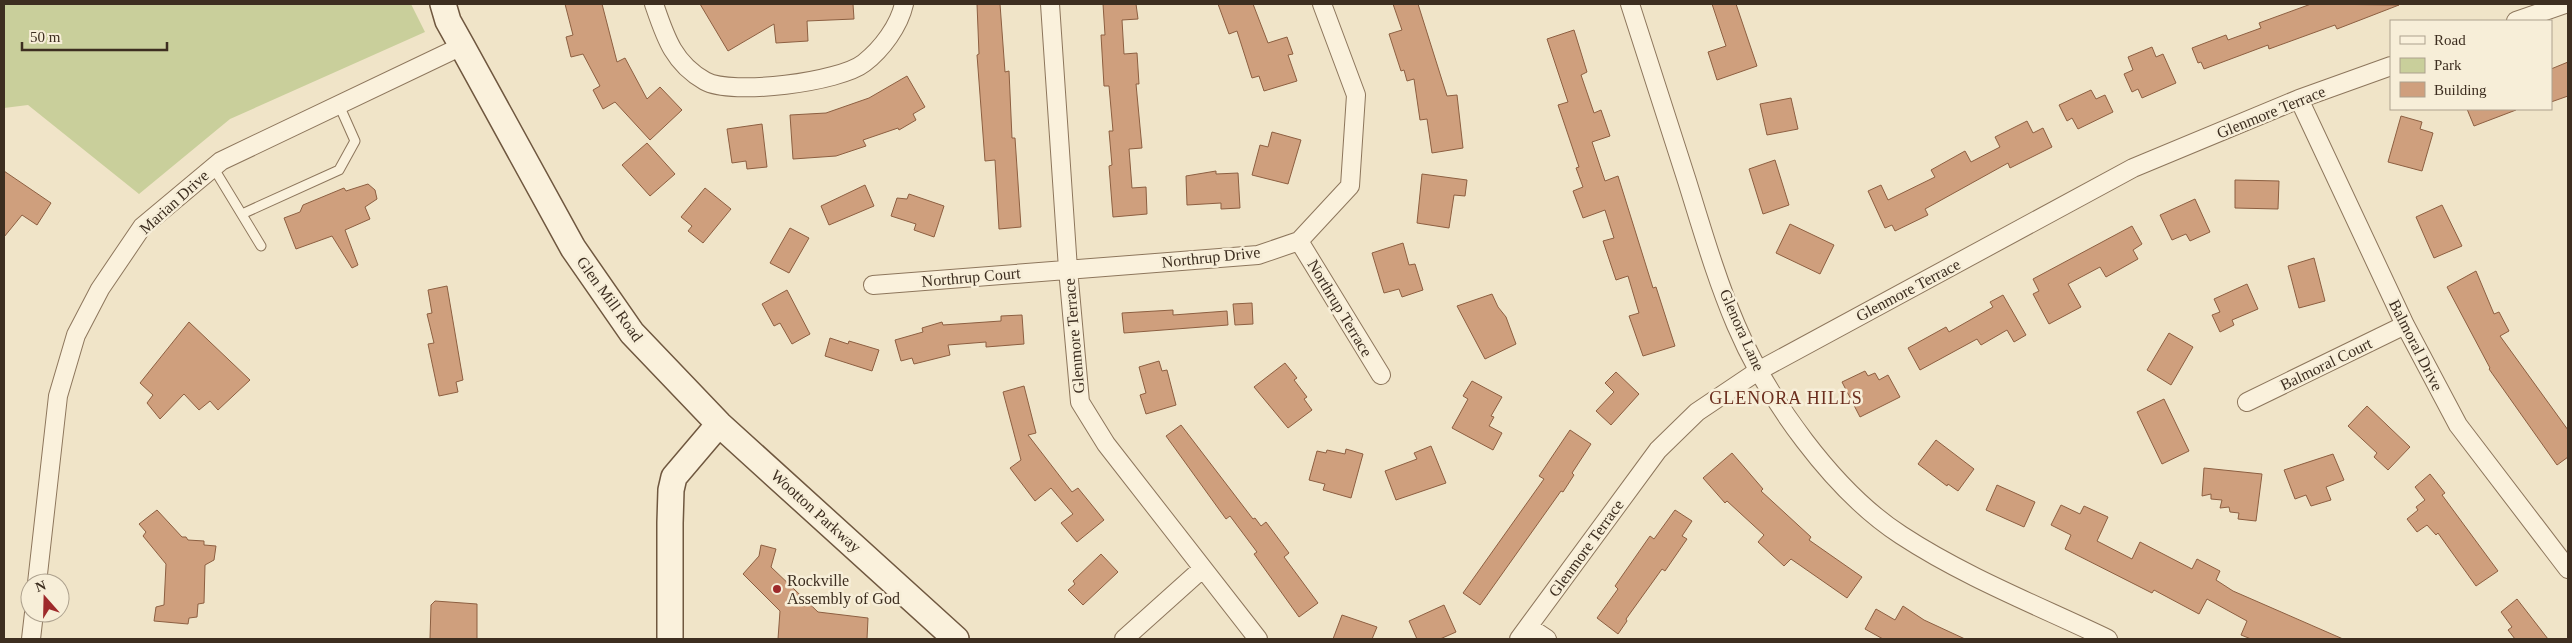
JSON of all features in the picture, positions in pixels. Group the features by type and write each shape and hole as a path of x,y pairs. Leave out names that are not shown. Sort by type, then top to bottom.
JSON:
{"main road":[{"name":"Glen Mill Road","path":"443,4 462,46 573,248 632,333 719,424"},
{"path":"670,639 671,490 674,477 681,466 719,424"},
{"name":"Wootton Parkway","path":"719,424 956,639"}],"street":[{"path":"654,4 669,46 680,61 706,82 743,89 830,78 864,64 891,34 904,4"},
{"name":"Glenmore Terrace","path":"1050,4 1068,269 1080,402 1106,444 1258,639"},
{"name":"Northrup Drive","path":"1068,269 1258,255 1299,241 1350,186 1356,95 1322,4"},
{"name":"Glenora Lane","path":"1630,4 1715,269 1736,325 1758,370 1813,453 1861,502 1899,534 1946,562 2108,639"},
{"path":"2519,20 2565,4"},
{"name":"Marian Drive","path":"38,573 58,396 76,335 100,289 142,227 221,160 462,46"},
{"name":"Glenmore Terrace","path":"1524,633 1658,450 1696,412 1758,370 2133,168 2299,99 2390,66"},
{"name":"Balmoral Drive","path":"2299,99 2405,325 2458,425 2568,569"},
{"name":"Northrup Terrace","path":"1299,241 1381,375"},
{"name":"Northrup Court","path":"873,285 1068,269"},
{"name":"Balmoral Court","path":"2247,402 2405,325"},
{"path":"1124,639 1202,569"},
{"path":"31,639 33,623"},
{"path":"1524,633 1546,639"}],"lane":[{"path":"242,214 339,170 354,141 338,105"},
{"path":"214,167 261,246"}],"green space":[{"path":"4,4 411,4 425,32 230,119 139,194 28,105 4,108"}],"building":[{"path":"565,4 602,4 617,62 625,58 647,99 660,87 682,110 650,140 615,102 603,109 593,90 600,86 583,54 571,57 566,37 573,35"},
{"path":"700,4 853,4 854,19 807,21 808,41 776,43 774,24 728,51"},
{"path":"977,4 1000,4 1005,72 1009,71 1012,138 1015,138 1021,227 999,229 995,160 985,161 977,55 979,54"},
{"path":"1103,4 1136,4 1138,19 1122,20 1124,54 1137,53 1139,84 1136,84 1142,148 1129,149 1132,188 1146,187 1147,214 1113,217 1109,166 1112,165 1109,131 1113,131 1109,86 1104,86 1101,35 1105,35"},
{"path":"1218,4 1253,4 1268,43 1287,37 1293,54 1288,55 1297,81 1264,91 1259,76 1252,78 1237,31 1229,34"},
{"path":"1393,4 1418,4 1447,96 1457,95 1463,148 1432,153 1427,119 1420,120 1414,79 1407,81 1404,70 1401,71 1389,34 1402,30"},
{"path":"1712,4 1736,4 1757,66 1717,80 1708,52 1726,46"},
{"path":"2311,4 2399,5 2337,29 2335,25 2269,49 2268,45 2204,69 2201,62 2198,63 2192,48 2226,35 2228,40 2261,28 2259,23"},
{"path":"1574,30 1587,72 1581,75 1594,113 1601,110 1610,136 1592,142 1605,181 1618,176 1653,288 1656,287 1675,346 1643,356 1629,316 1639,313 1628,276 1616,280 1603,241 1614,238 1605,210 1583,218 1573,191 1583,187 1576,168 1579,167 1558,105 1568,102 1547,39"},
{"path":"2152,47 2156,57 2163,54 2176,83 2142,98 2138,89 2132,92 2124,74 2133,70 2128,57"},
{"path":"2568,62 2568,96 2552,102 2552,69"},
{"path":"907,76 925,107 913,114 916,120 899,130 898,128 863,140 866,146 836,156 793,159 790,115 826,113 869,98"},
{"path":"2091,90 2096,99 2105,95 2113,112 2078,129 2072,118 2067,121 2059,105"},
{"path":"1791,98 1798,129 1767,135 1760,104"},
{"path":"2467,110 2516,110 2474,126"},
{"path":"2401,116 2422,122 2420,129 2433,133 2422,171 2388,162"},
{"path":"2027,121 2033,133 2043,128 2052,147 2010,168 2008,163 1925,209 1928,215 1895,231 1892,225 1885,228 1868,191 1881,185 1888,200 1935,177 1931,170 1965,151 1971,162 2000,147 1995,137"},
{"path":"762,124 767,167 747,169 746,161 732,163 727,129"},
{"path":"1272,132 1301,140 1288,184 1252,175 1260,145 1268,147"},
{"path":"647,143 675,174 650,196 622,165"},
{"path":"1775,160 1789,205 1763,214 1749,169"},
{"path":"4,171 51,203 37,225 22,215 4,237"},
{"path":"1216,171 1216,174 1238,173 1240,208 1221,209 1221,203 1187,205 1186,176"},
{"path":"1422,174 1467,180 1465,196 1454,195 1449,228 1417,223"},
{"path":"2235,180 2279,181 2278,209 2235,208"},
{"path":"368,184 375,190 377,199 365,207 370,219 345,230 358,265 352,268 332,236 296,249 284,218 300,212 303,205 344,188 346,191"},
{"path":"865,185 874,206 829,225 821,206"},
{"path":"705,188 731,209 703,243 688,231 692,226 681,217"},
{"path":"909,194 944,206 934,237 914,230 916,224 891,216 897,198 907,199"},
{"path":"2195,199 2210,232 2190,241 2186,234 2172,240 2160,215"},
{"path":"2442,205 2462,246 2434,258 2416,217"},
{"path":"1790,224 1834,245 1820,274 1776,253"},
{"path":"2132,226 2142,244 2133,250 2138,259 2106,277 2100,267 2068,284 2081,307 2049,324 2033,294 2039,291 2033,279"},
{"path":"790,228 809,238 789,273 770,263"},
{"path":"1403,243 1409,265 1415,264 1423,290 1402,297 1399,289 1384,293 1372,253"},
{"path":"2314,258 2325,301 2299,308 2288,266"},
{"path":"2476,271 2494,314 2499,312 2509,331 2500,336 2568,430 2568,457 2557,465 2489,369 2447,287"},
{"path":"2247,284 2258,309 2232,320 2234,325 2220,332 2212,315 2220,312 2214,299"},
{"path":"447,286 463,380 456,382 458,392 439,396 428,344 434,343 427,314 432,313 428,290"},
{"path":"787,290 810,334 792,344 780,323 774,326 762,304"},
{"path":"1492,294 1498,307 1506,317 1516,344 1485,359 1457,306"},
{"path":"2003,295 2026,335 2014,342 2007,330 1981,345 1977,339 1920,370 1908,348 1946,327 1949,332 1993,307 1990,302"},
{"path":"1252,303 1253,324 1235,325 1233,304"},
{"path":"1173,310 1173,315 1227,311 1228,325 1124,333 1122,313"},
{"path":"1022,315 1024,344 986,347 986,342 948,345 950,355 914,364 912,358 901,361 895,340 923,332 922,328 942,322 943,325 1001,321 1001,316"},
{"path":"189,322 250,380 218,410 210,401 199,410 184,394 160,419 147,403 153,395 140,383"},
{"path":"2169,333 2193,347 2171,385 2147,370"},
{"path":"830,338 848,344 849,341 879,350 872,371 825,356"},
{"path":"1159,361 1162,371 1167,370 1176,405 1146,414 1140,395 1146,393 1139,367"},
{"path":"1285,363 1297,378 1294,380 1307,397 1304,399 1312,410 1288,428 1254,387"},
{"path":"1865,371 1868,376 1875,373 1879,380 1888,375 1900,397 1860,417 1842,382"},
{"path":"1616,372 1639,394 1611,425 1596,411 1614,392 1605,383"},
{"path":"1472,381 1502,397 1491,416 1494,417 1489,426 1502,433 1493,450 1452,428 1468,399 1463,396"},
{"path":"1024,386 1036,433 1028,435 1072,492 1078,488 1104,520 1077,542 1061,523 1073,514 1051,488 1035,501 1010,468 1021,460 1003,392"},
{"path":"2164,399 2189,451 2162,464 2137,412"},
{"path":"2367,406 2410,447 2388,470 2374,457 2377,453 2348,426"},
{"path":"1181,425 1253,519 1255,518 1261,526 1266,522 1289,553 1284,557 1318,603 1299,617 1254,554 1257,552 1230,516 1226,519 1166,436"},
{"path":"1570,430 1591,444 1572,473 1574,475 1563,492 1561,491 1480,605 1463,593 1544,479 1539,476"},
{"path":"1936,440 1974,469 1958,491 1948,484 1947,486 1918,464"},
{"path":"1431,446 1446,483 1396,500 1385,471 1417,459 1414,453"},
{"path":"1346,449 1363,454 1351,498 1323,490 1325,484 1309,480 1317,451 1326,453 1327,450 1345,454"},
{"path":"1732,453 1763,489 1761,491 1811,537 1809,540 1862,577 1847,598 1791,559 1784,566 1758,542 1764,535 1727,501 1725,503 1703,478"},
{"path":"2333,454 2344,480 2326,487 2331,500 2311,506 2306,495 2295,499 2284,470"},
{"path":"2204,468 2262,474 2256,521 2238,519 2239,513 2230,512 2229,507 2220,508 2222,500 2211,499 2211,494 2202,496"},
{"path":"2430,474 2445,493 2442,495 2498,571 2476,586 2438,533 2436,535 2427,525 2417,532 2407,519 2418,510 2416,507 2425,500 2415,487"},
{"path":"1997,485 2035,502 2024,527 1986,510"},
{"path":"2061,505 2080,514 2084,506 2108,517 2097,541 2132,559 2140,542 2192,569 2197,559 2220,571 2216,580 2233,591 2343,639 2251,639 2241,635 2247,621 2207,599 2199,614 2154,590 2152,593 2065,549 2071,535 2051,525"},
{"path":"157,510 182,537 186,537 188,540 204,541 204,545 216,546 214,560 205,565 204,603 198,604 197,617 189,618 188,624 154,621 156,607 164,605 166,564 143,536 146,532 139,524"},
{"path":"1675,510 1692,521 1682,536 1687,539 1665,571 1662,569 1626,619 1627,621 1618,634 1597,618 1618,589 1615,586 1650,536 1654,539"},
{"name":"Rockville Assembly of God","path":"761,545 776,549 771,567 818,612 868,618 867,639 778,639 780,611 743,574 759,556"},
{"path":"1101,554 1118,572 1083,605 1068,590 1075,584 1073,581"},
{"path":"2517,599 2548,639 2515,639 2508,630 2512,627 2501,612"},
{"path":"435,601 477,604 477,639 430,639 431,605"},
{"path":"1444,605 1456,632 1440,639 1417,639 1409,621"},
{"path":"1903,606 1924,620 1965,639 1883,639 1865,629 1876,609 1895,620"},
{"path":"1342,615 1377,627 1372,639 1333,639"}],"place":[{"name":"Rockville Assembly of God","path":"777,589"}],"district":[{"name":"GLENORA HILLS","path":"1786,398"}]}
